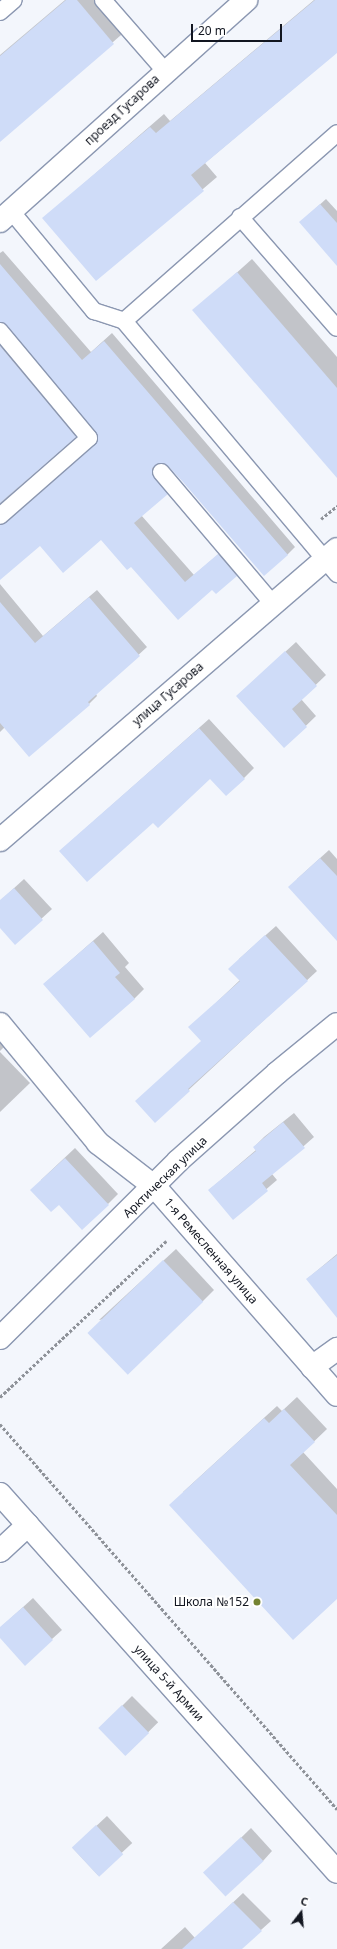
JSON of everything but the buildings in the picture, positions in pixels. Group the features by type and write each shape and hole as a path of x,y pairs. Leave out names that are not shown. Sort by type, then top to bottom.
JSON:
{"street":[{"name":"проезд Гусарова","path":"6,217 246,0"},
{"name":"улица Гусарова","path":"0,840 273,604 333,560"},
{"name":"1-я Ремесленная улица","path":"0,1024 98,1142 155,1186 337,1395"},
{"name":"Арктическая улица","path":"0,1338 155,1186 178,1161 277,1073 337,1024"},
{"path":"312,1367 337,1349"},
{"name":"улица 5-й Армии","path":"0,1494 337,1872"},
{"path":"0,1551 28,1525"}],"lane":[{"path":"0,12 14,0"},
{"path":"103,0 165,72"},
{"path":"124,321 240,217 337,133"},
{"path":"6,217 94,310 124,321 333,560"},
{"path":"240,217 337,328"},
{"path":"0,331 89,438 0,516"},
{"path":"161,472 273,604"}],"path":[{"path":"0,1397 186,1223"},
{"path":"0,1424 337,1809"}],"place":[{"name":"Школа №152","path":"257,1602"}]}
